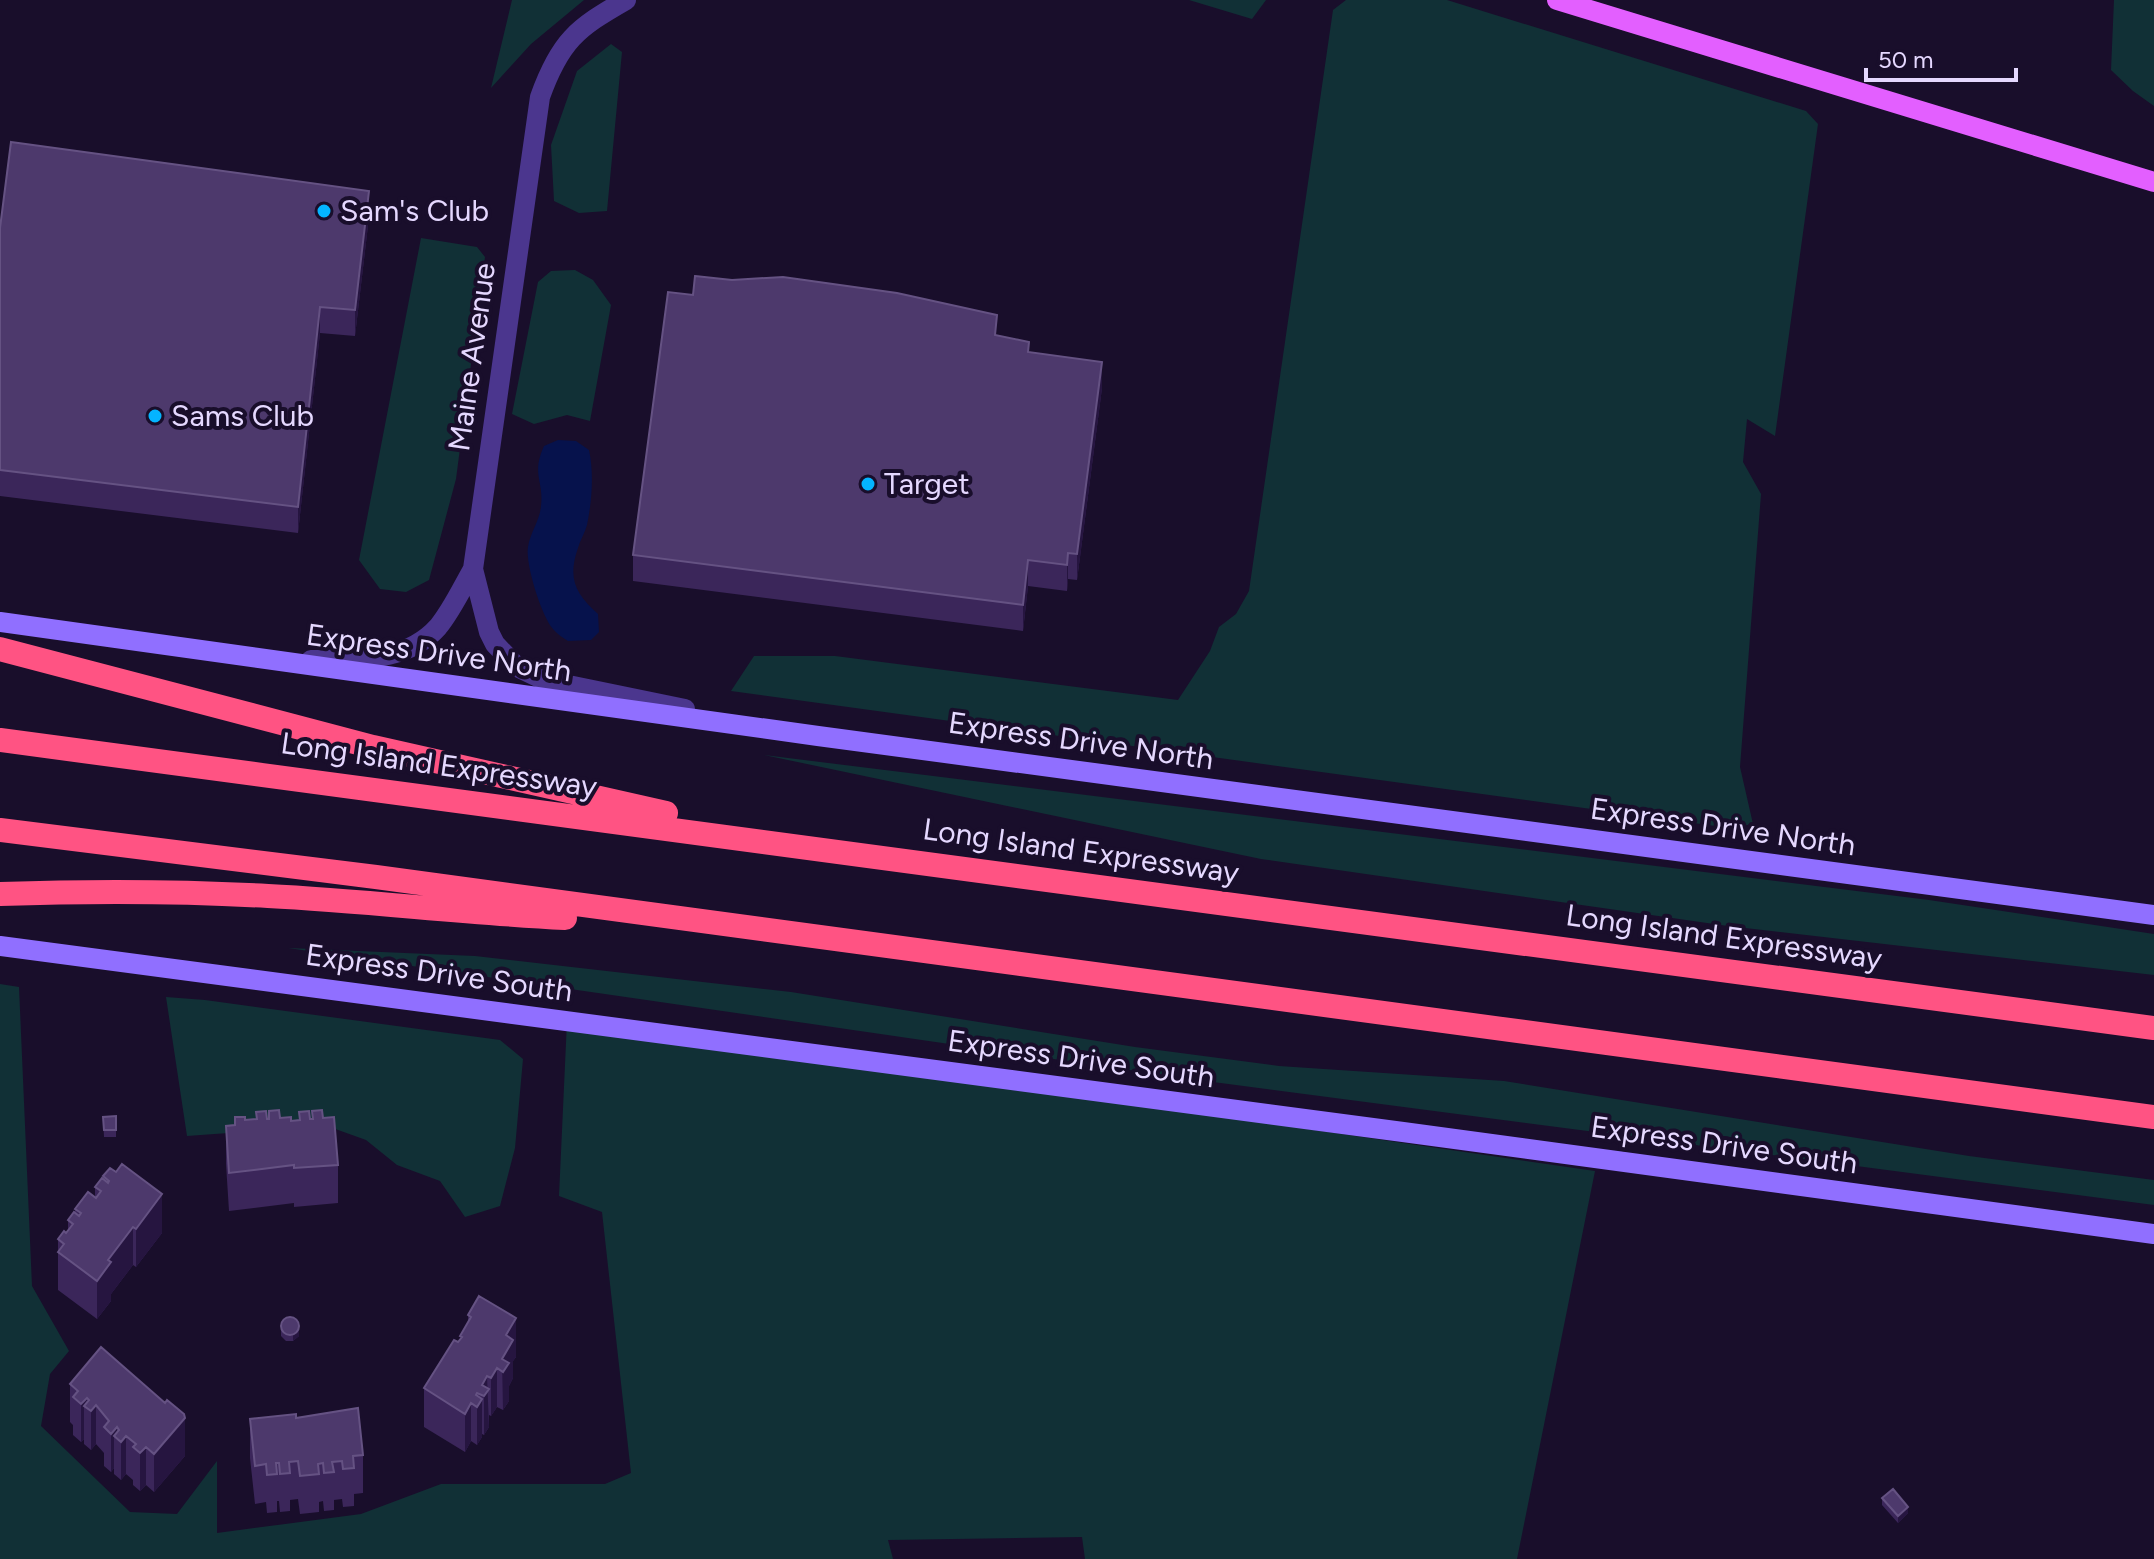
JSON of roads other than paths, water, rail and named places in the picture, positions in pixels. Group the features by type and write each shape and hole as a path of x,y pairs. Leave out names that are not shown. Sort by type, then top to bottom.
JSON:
{"highway":[{"path":"0,649 373,747 541,787 868,855"},
{"name":"Long Island Expressway","path":"0,740 2154,1028"},
{"path":"0,830 2154,1117"},
{"path":"0,894 120,892 268,896 467,913 733,926"},
{"path":"2049,1014 2154,1019"}],"main road":[{"path":"1557,0 2154,182"},
{"name":"Express Drive North","path":"0,622 818,736 2154,915"},
{"name":"Express Drive South","path":"0,946 1387,1129 2154,1234"}],"street":[{"name":"Maine Avenue","path":"473,569 540,97 560,51 575,33 595,17 626,0"},
{"path":"281,661 384,657 413,647 438,627 473,569"},
{"path":"473,569 495,644 529,675 818,736"}],"place":[{"name":"Sam's Club","path":"324,211"},
{"name":"Sams Club","path":"155,416"},
{"name":"Target","path":"868,484"}]}
